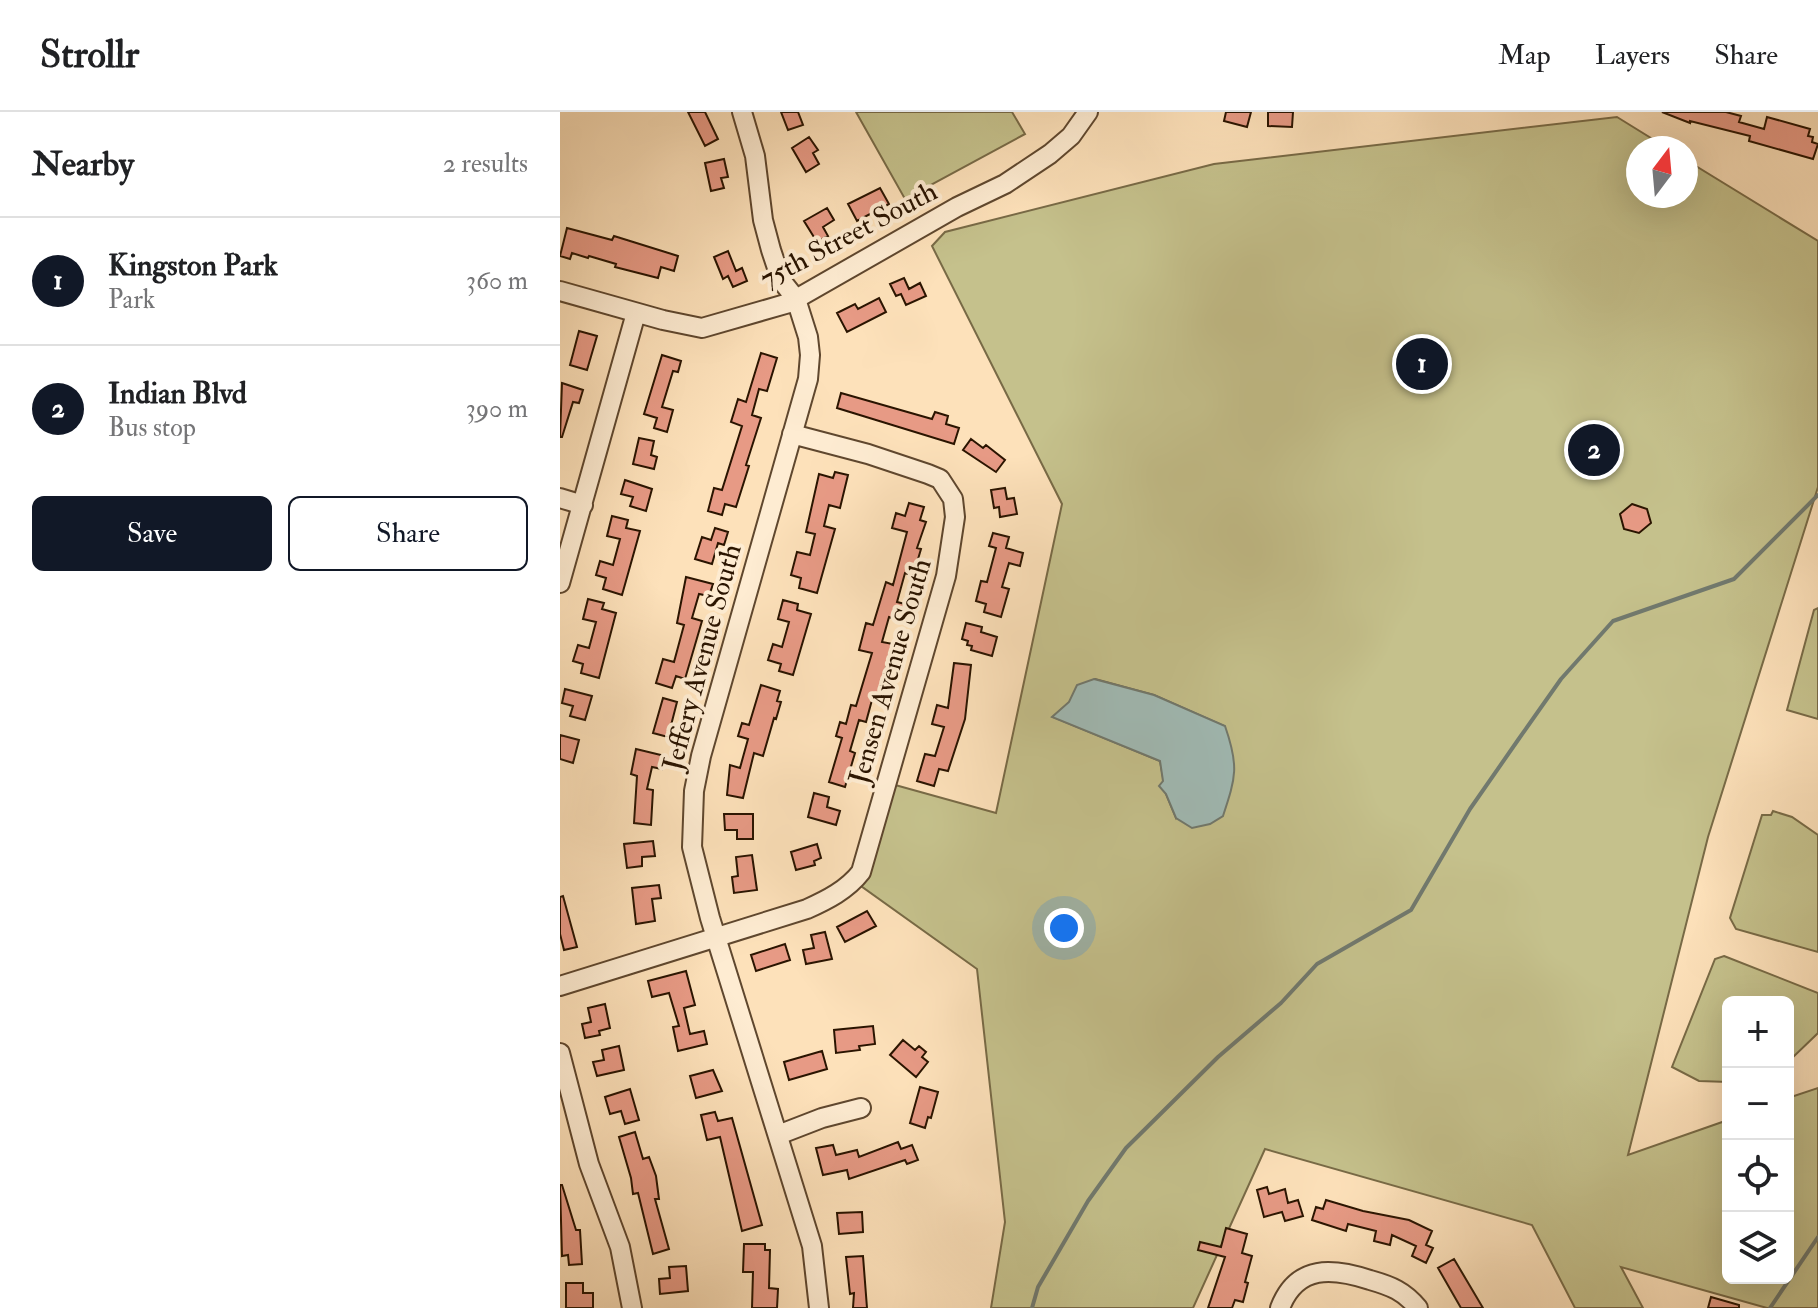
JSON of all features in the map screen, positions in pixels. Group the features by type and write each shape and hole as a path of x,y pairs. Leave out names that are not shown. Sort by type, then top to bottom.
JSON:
{"street":[{"name":"Jeffery Avenue South","path":"742,112 755,156 763,220 771,250 781,280 796,299 810,355 808,379 701,756 694,791 692,847 716,937 812,1246 819,1308"},
{"name":"75th Street South","path":"560,291 702,328 732,321 796,299 957,207 1005,184 1071,136 1088,112"},
{"path":"560,583 636,313"},
{"name":"Jensen Avenue South","path":"560,986 829,899 861,872 916,686 952,548 953,499 940,479 868,454 792,434"},
{"path":"560,498 583,505"},
{"path":"560,1053 589,1164 620,1247 632,1308"},
{"path":"778,1135 822,1118 861,1108"},
{"path":"1280,1308 1296,1283 1303,1278 1332,1271 1397,1289 1418,1308"}],"shaded area":[{"path":"856,112 1012,112 1025,134 905,199"},
{"path":"1617,117 1648,136 1626,136 1626,208 1698,208 1698,167 1818,241 1818,487 1708,837 1628,1155 1722,1122 1722,1284 1794,1284 1794,1096 1818,1088 1818,1308 1767,1308 1621,1267 1643,1308 1575,1308 1532,1225 1265,1149 1193,1308 991,1308 1005,1222 977,969 854,881 888,783 996,813 1062,504 932,246 945,232 1214,164","holes":["1095,679 1154,695 1224,726 1176,818 1166,794 1160,761 1053,717"]},
{"path":"1818,608 1818,719 1787,710 1814,610"},
{"path":"1773,811 1792,817 1818,835 1818,952 1736,929 1730,918 1762,815 1771,815"},
{"path":"1724,956 1818,993 1818,1033 1794,1056 1794,996 1722,996 1722,1082 1699,1081 1672,1067 1715,959"}],"water":[{"path":"1094,679 1154,695 1225,726 1234,771 1223,816 1210,824 1192,828 1176,818 1166,794 1159,786 1163,781 1160,761 1052,717 1069,702 1077,685"}],"building":[{"path":"688,112 705,112 718,139 705,146"},
{"path":"781,112 798,112 803,125 788,130"},
{"path":"1226,112 1251,112 1247,127 1224,121"},
{"path":"1268,112 1293,112 1292,127 1268,126"},
{"path":"1662,112 1726,112 1741,116 1739,122 1764,129 1767,117 1810,129 1808,136 1818,144 1813,159 1749,141 1750,136 1690,123"},
{"path":"809,137 818,150 813,153 819,164 806,172 792,148"},
{"path":"724,159 728,177 721,178 724,188 711,191 705,163"},
{"path":"880,188 889,204 857,221 848,204"},
{"path":"827,208 834,220 823,227 828,236 817,242 804,221"},
{"path":"567,228 612,240 614,236 678,256 674,271 661,267 658,278 615,267 616,264 589,256 572,253 570,259 560,256"},
{"path":"728,251 736,271 742,268 747,281 733,287 728,276 723,279 714,257"},
{"path":"904,278 909,289 920,283 926,296 906,305 901,294 896,296 890,284"},
{"path":"879,298 886,312 847,332 837,313 855,304 858,309"},
{"path":"579,331 597,336 587,370 570,365"},
{"path":"761,353 777,358 767,391 759,389 752,415 761,418 736,507 725,504 722,515 708,511 714,488 722,490 742,426 731,422 738,399 746,402"},
{"path":"662,355 681,361 678,372 673,371 662,407 673,410 667,432 654,428 657,418 644,414"},
{"path":"562,383 583,390 579,403 573,402 560,437"},
{"path":"841,393 932,419 935,412 948,416 946,424 959,428 954,444 837,408"},
{"path":"639,438 654,441 651,455 657,457 654,469 633,464"},
{"path":"971,439 983,448 986,445 1005,460 996,472 963,450"},
{"path":"835,472 848,475 840,508 829,505 824,526 835,529 817,593 799,588 801,578 791,575 797,552 810,555 815,534 806,532 819,474 833,478"},
{"path":"625,480 652,489 646,511 630,506 633,497 621,494"},
{"path":"1005,488 1007,499 1014,498 1017,514 1000,517 999,507 994,508 991,490"},
{"path":"909,503 924,507 920,520 926,522 917,548 921,549 913,576 905,573 897,602 905,604 900,620 889,617 882,642 893,644 876,701 872,700 866,722 859,720 850,751 855,753 845,787 829,782 842,738 836,736 840,722 846,724 851,705 856,706 872,653 859,650 866,623 873,625 886,582 893,585 907,532 892,528 896,513 905,516"},
{"path":"1632,504 1647,509 1651,523 1639,533 1624,529 1620,514"},
{"path":"612,516 628,520 626,528 640,531 622,595 603,589 606,578 596,575 600,561 613,565 620,539 607,536"},
{"path":"715,528 728,532 724,545 718,543 712,564 695,559 702,537 711,540"},
{"path":"993,533 1009,537 1006,548 1023,553 1020,566 1009,563 1002,587 1009,589 1001,617 984,612 986,604 976,601 981,581 987,582 996,548 989,546"},
{"path":"686,577 713,584 709,596 699,594 692,618 702,621 685,679 676,676 672,688 656,683 663,659 674,662 684,625 677,623"},
{"path":"588,599 604,603 602,609 616,613 599,678 581,673 583,664 573,661 578,645 589,648 596,622 583,619"},
{"path":"783,600 798,604 797,610 811,614 793,675 779,671 781,664 768,660 773,644 782,647 789,622 778,619"},
{"path":"966,623 982,627 981,632 997,637 992,656 971,650 968,641 962,639"},
{"path":"954,663 971,665 965,719 948,771 939,769 934,786 917,781 925,754 935,756 944,727 932,724 937,705 948,708"},
{"path":"761,685 780,691 777,701 781,702 776,719 763,756 754,753 743,798 727,795 730,765 740,768 748,739 738,736 742,723 749,725"},
{"path":"565,689 592,696 585,720 570,716 573,706 562,703"},
{"path":"663,698 677,702 668,737 653,733"},
{"path":"560,735 579,740 573,763 560,759"},
{"path":"636,749 665,756 662,769 652,767 647,789 653,790 651,825 634,823 637,776 631,774"},
{"path":"814,793 829,797 827,807 840,811 836,825 808,817"},
{"path":"724,814 753,814 753,839 737,839 737,830 725,830"},
{"path":"653,841 655,856 642,857 642,866 627,868 624,844"},
{"path":"817,844 821,858 814,861 815,865 796,870 791,852"},
{"path":"752,855 757,890 734,893 732,877 738,876 736,857"},
{"path":"659,885 661,898 652,899 655,921 636,924 632,888"},
{"path":"563,896 577,947 564,950 560,934 560,897"},
{"path":"867,911 876,926 845,942 837,927"},
{"path":"825,932 832,959 806,964 803,950 814,948 811,935"},
{"path":"785,944 790,960 756,971 751,955"},
{"path":"686,971 695,1005 684,1008 690,1034 704,1031 707,1044 678,1051 673,1027 679,1026 669,993 652,997 648,981"},
{"path":"605,1004 610,1028 599,1031 600,1035 585,1038 582,1024 591,1022 588,1008"},
{"path":"873,1026 875,1044 859,1046 860,1050 836,1053 834,1030"},
{"path":"903,1040 915,1050 919,1046 926,1052 922,1057 928,1062 916,1077 890,1055"},
{"path":"619,1046 624,1070 597,1076 593,1062 604,1060 602,1050"},
{"path":"822,1051 827,1069 789,1080 784,1062"},
{"path":"713,1070 722,1091 696,1098 690,1076"},
{"path":"920,1087 938,1092 925,1128 910,1123"},
{"path":"630,1089 639,1120 625,1124 621,1111 610,1114 605,1097"},
{"path":"715,1112 718,1121 732,1118 762,1225 742,1231 720,1137 707,1140 701,1115"},
{"path":"635,1132 643,1159 649,1157 656,1176 659,1199 655,1199 669,1249 653,1254 638,1193 633,1194 619,1137"},
{"path":"898,1142 901,1149 912,1145 918,1160 907,1164 905,1160 849,1179 847,1170 823,1175 816,1148 833,1145 836,1155 857,1150 859,1157"},
{"path":"560,1185 576,1230 580,1230 582,1264 569,1265 568,1255 562,1256"},
{"path":"1267,1187 1269,1194 1285,1189 1288,1203 1298,1200 1303,1216 1285,1221 1282,1212 1264,1217 1257,1190"},
{"path":"1326,1200 1409,1220 1432,1231 1426,1245 1433,1248 1426,1263 1412,1256 1416,1246 1392,1235 1390,1245 1374,1241 1376,1231 1348,1224 1346,1231 1312,1220 1316,1207 1323,1209"},
{"path":"862,1212 863,1232 839,1234 837,1213"},
{"path":"1226,1228 1247,1234 1242,1253 1252,1256 1245,1282 1248,1283 1243,1302 1235,1300 1232,1308 1208,1308 1225,1257 1198,1250 1200,1242 1221,1247"},
{"path":"744,1244 765,1244 765,1250 770,1250 769,1288 778,1289 777,1308 752,1308 753,1272 743,1272"},
{"path":"863,1256 867,1308 853,1308 854,1293 850,1294 846,1257"},
{"path":"1454,1259 1483,1308 1461,1308 1438,1268"},
{"path":"686,1266 688,1291 660,1294 659,1279 670,1278 669,1267"},
{"path":"566,1283 583,1283 583,1293 593,1293 593,1308 566,1308"},
{"path":"1711,1297 1739,1305 1739,1308 1708,1308"}],"waterway":[{"path":"1032,1308 1038,1287 1088,1201 1126,1148 1218,1057 1281,1003 1317,964 1411,910 1470,809 1518,740 1561,679 1613,621 1734,579 1818,495"},
{"path":"1770,1308 1818,1237"}],"place":[{"name":"Kingston Park","path":"1422,364"},
{"name":"Indian Blvd","path":"1594,450"}]}
